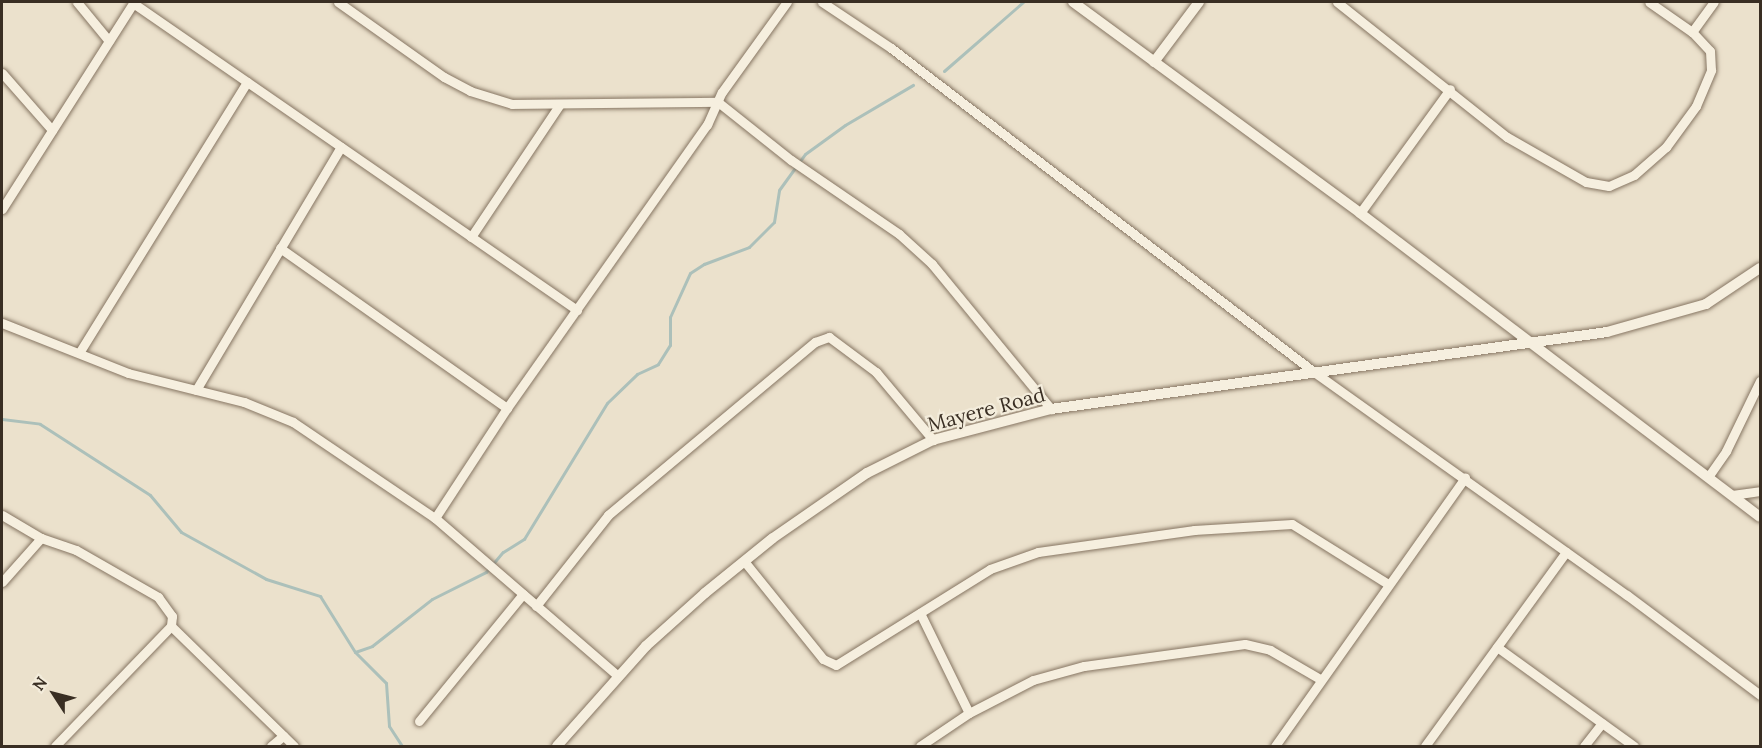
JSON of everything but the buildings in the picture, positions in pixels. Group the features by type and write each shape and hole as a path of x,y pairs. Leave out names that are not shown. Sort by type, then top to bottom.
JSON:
{"street":[{"path":"77,2 109,40"},
{"path":"2,209 134,2 577,310"},
{"path":"338,2 444,77 470,91 512,104 718,102 790,160 899,234 932,264 1051,409"},
{"path":"435,518 507,408 707,125 718,102 787,2"},
{"path":"822,2 891,48 1314,372 1465,478 1761,695"},
{"path":"1073,2 1360,213 1761,516"},
{"path":"1154,62 1199,2"},
{"path":"1336,2 1537,157 1586,182 1609,186 1635,175 1666,147 1696,106 1712,70 1710,51 1692,32 1649,2"},
{"path":"1692,32 1714,2"},
{"path":"2,73 52,130"},
{"path":"79,353 247,82"},
{"path":"1360,213 1450,89"},
{"path":"471,237 560,104"},
{"path":"196,390 341,147"},
{"path":"280,248 507,408"},
{"name":"Mayere Road","path":"557,747 645,646 744,561 867,473 933,440 1051,409 1607,332 1707,304 1760,269"},
{"path":"2,323 128,373 244,402 294,422 435,518 618,676"},
{"path":"536,606 608,515 815,342 830,337 876,372 933,440"},
{"path":"1708,477 1726,451 1761,381"},
{"path":"1275,747 1320,679 1465,478"},
{"path":"1732,495 1761,491"},
{"path":"2,515 41,538 76,550 158,597 172,616 171,626 55,747"},
{"path":"744,561 831,665 841,665 990,569 1038,552 1194,531 1292,524 1388,584"},
{"path":"2,582 41,538"},
{"path":"1425,747 1566,552"},
{"path":"419,721 523,594"},
{"path":"920,613 969,713"},
{"path":"171,626 294,747"},
{"path":"920,747 969,713 1033,680 1084,666 1245,644 1270,650 1320,679"},
{"path":"1497,647 1634,747"},
{"path":"1584,747 1602,723"},
{"path":"271,747 284,736"}],"waterway":[{"path":"944,71 1023,2"},
{"path":"355,652 372,646 432,599 486,572 503,552 524,539 607,403 637,374 658,364 670,345 670,317 690,273 704,264 749,247 774,222 779,190 805,154 845,125 913,85"},
{"path":"2,419 40,424 150,495 181,532 266,579 320,596 355,652 386,683 389,726 402,746"}]}
